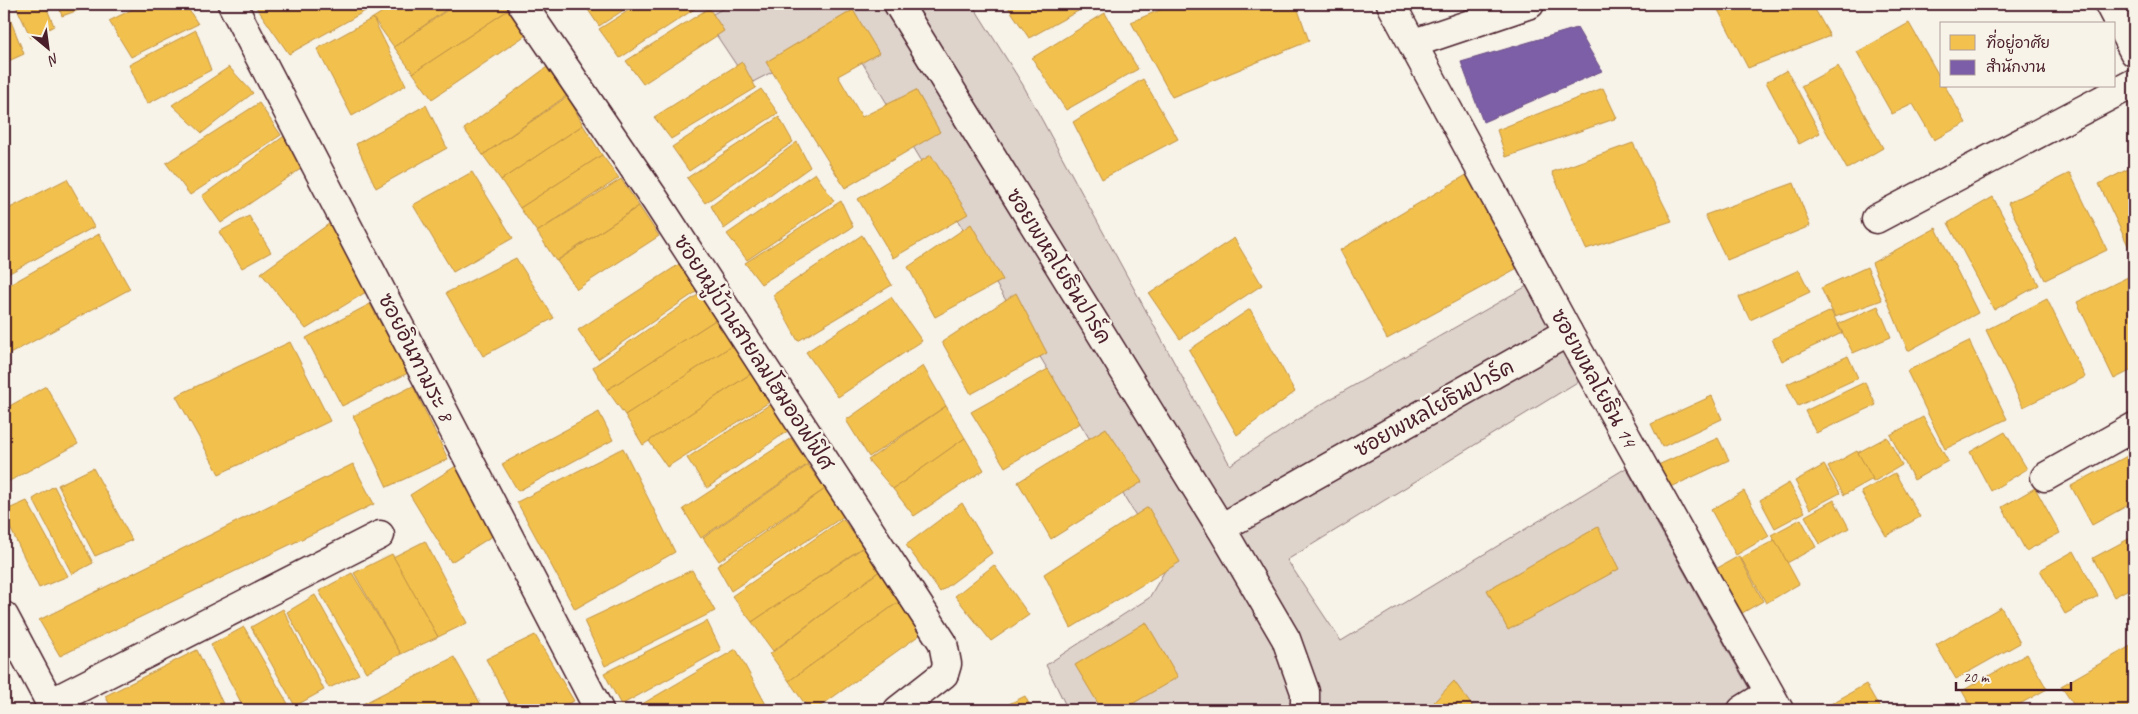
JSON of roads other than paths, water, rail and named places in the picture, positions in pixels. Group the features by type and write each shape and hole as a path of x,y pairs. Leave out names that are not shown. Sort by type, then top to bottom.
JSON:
{"street":[{"name":"ซอยอินทามระ 8","path":"232,4 599,710"},
{"name":"ซอยหมู่บ้านสายลมโฮมออฟฟิศ","path":"522,4 656,201 942,643 948,664 944,674 910,706"},
{"name":"ซอยพหลโยธินปาร์ค","path":"898,4 1221,528 1286,639 1305,692 1305,710"},
{"name":"ซอยพหลโยธิน 14","path":"1391,4 1414,43 1568,332 1774,702"},
{"path":"1414,43 1530,4"},
{"path":"2109,4 2134,52"},
{"path":"1876,219 2134,83"},
{"name":"ซอยพหลโยธินปาร์ค","path":"1221,528 1568,332"},
{"path":"2046,477 2134,427"},
{"path":"4,616 52,707 380,535"},
{"path":"1742,710 1774,702"}]}
